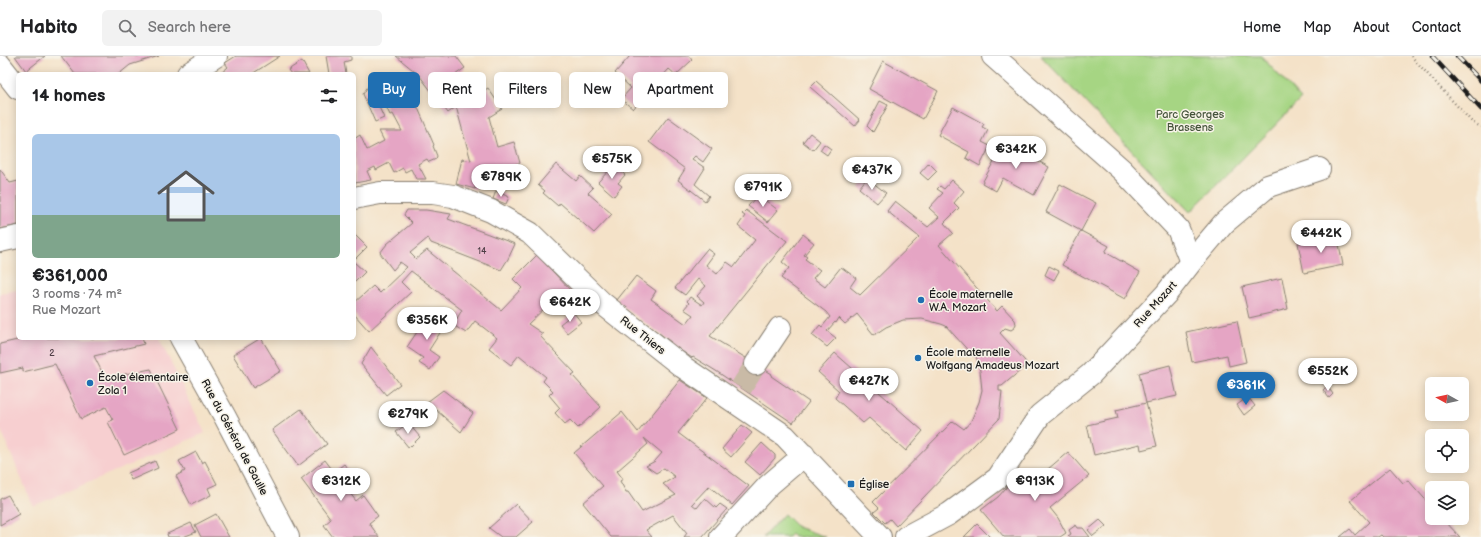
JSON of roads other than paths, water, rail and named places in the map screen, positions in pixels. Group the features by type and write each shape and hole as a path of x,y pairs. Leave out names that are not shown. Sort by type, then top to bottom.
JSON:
{"street":[{"path":"191,72 216,56"},
{"path":"993,56 1122,170 1178,229 1191,262"},
{"path":"0,65 16,85"},
{"name":"Rue Mozart","path":"906,537 949,514 998,478 1040,415 1091,374 1166,294 1224,224 1268,186 1318,169"},
{"name":"Rue Thiers","path":"356,198 380,193 434,193 453,196 491,211 530,233 602,304 683,367 737,394 785,436 880,537"},
{"path":"0,241 16,237"},
{"path":"756,364 780,328"},
{"name":"Rue du Général de Gaulle","path":"182,340 225,417 288,537"},
{"path":"721,537 769,485 804,455"}],"tunnel":[{"path":"741,388 756,364"}],"railway":[{"path":"1432,56 1481,109"},
{"path":"1457,56 1481,81"}],"place":[{"name":"École maternelle W.A. Mozart","path":"921,300"},
{"name":"École maternelle Wolfgang Amadeus Mozart","path":"918,358"},
{"name":"École élementaire Zola 1","path":"90,383"},
{"name":"Église","path":"851,484"}],"park label":[{"name":"Parc Georges Brassens","path":"1190,120"}]}
